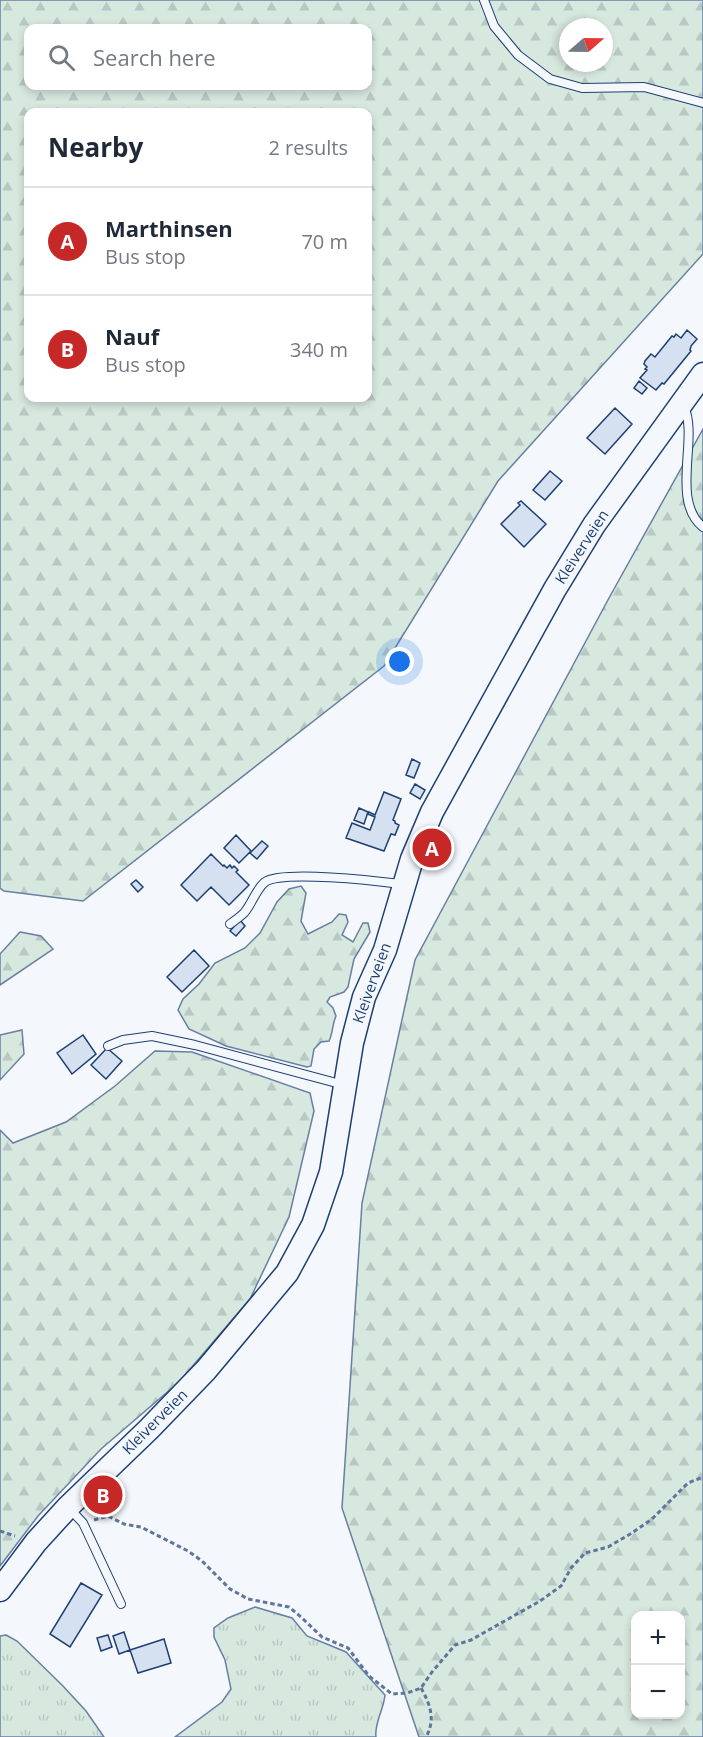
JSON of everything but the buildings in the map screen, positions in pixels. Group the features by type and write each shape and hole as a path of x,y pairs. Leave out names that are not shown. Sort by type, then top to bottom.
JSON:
{"street":[{"name":"Kleiverveien","path":"0,1590 36,1542 75,1515 148,1429 206,1370 287,1273 312,1225 331,1172 352,1044 364,997 385,950 412,859 432,812 555,589 594,525 703,374"}],"lane":[{"path":"484,0 494,26 518,55 549,79 582,88 644,87 703,103"},
{"path":"682,404 687,413 686,480 690,507 698,523 703,527"},
{"path":"230,924 245,913 264,882 274,878 366,880 405,885"},
{"path":"108,1046 123,1040 152,1036 195,1045 345,1086"},
{"path":"75,1515 122,1604"}],"path":[{"path":"75,1515 108,1516 124,1524 141,1527 188,1551 202,1561 230,1589 248,1599 289,1607 322,1637 348,1648 361,1666 392,1694 407,1693 421,1688 455,1646 471,1640 540,1601 561,1586 571,1568 585,1553 608,1547 632,1533 652,1519 688,1483 703,1477"},
{"path":"421,1688 430,1703 432,1716 431,1728 426,1737"}],"green space":[{"path":"0,0 703,0 703,254 498,481 384,666 83,901 4,891 0,888"},
{"path":"703,429 703,1737 419,1737 342,1508 362,1203 415,960 609,598"},
{"path":"301,886 306,893 301,921 308,934 332,922 339,914 346,915 348,922 342,935 353,942 363,923 368,923 370,932 354,959 348,987 344,992 330,997 327,1002 333,1008 336,1016 329,1041 321,1042 314,1049 311,1066 307,1067 226,1046 189,1029 178,1010 183,999 199,984 215,963 245,948 260,933 277,902 289,889"},
{"path":"20,932 41,936 53,949 0,985 0,954"},
{"path":"22,1030 24,1054 0,1080 0,1035"},
{"path":"155,1051 192,1052 310,1093 314,1111 289,1217 250,1299 179,1382 101,1449 38,1516 0,1566 0,1130 13,1143 66,1122 115,1086"},
{"path":"255,1607 292,1618 307,1636 346,1652 385,1695 376,1726 376,1737 175,1737 222,1702 231,1689 225,1660 214,1637 214,1628 228,1618"},
{"path":"6,1635 17,1641 63,1686 86,1711 104,1737 0,1737 0,1636"}],"place":[{"name":"Marthinsen","path":"432,848"},
{"name":"Nauf","path":"103,1495"}]}
